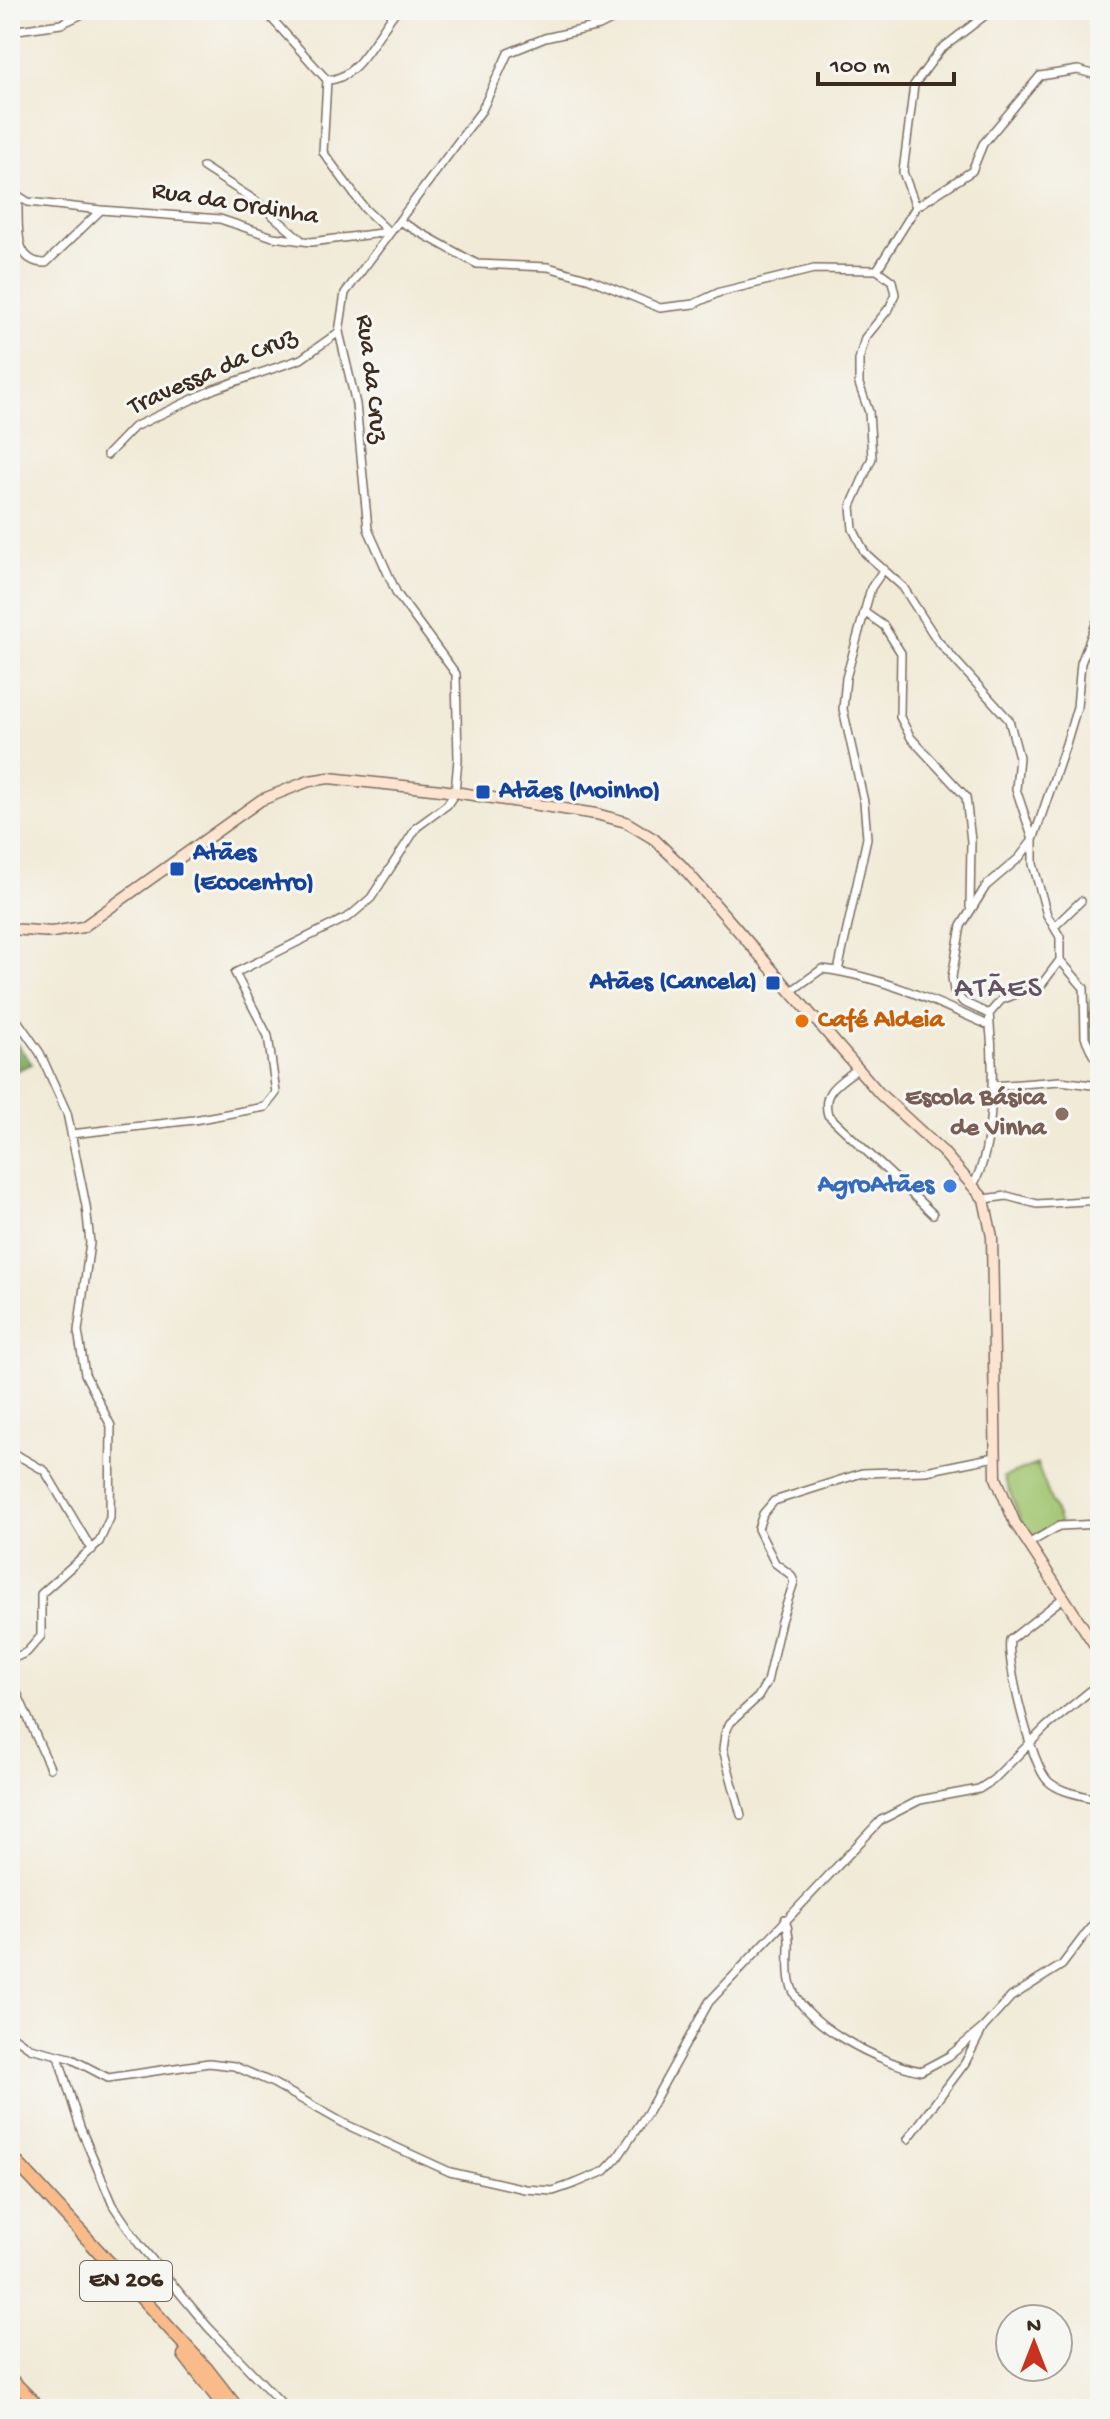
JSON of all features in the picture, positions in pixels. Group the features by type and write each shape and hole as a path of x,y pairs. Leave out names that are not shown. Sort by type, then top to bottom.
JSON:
{"highway":[{"name":"EN 206","path":"10,2155 206,2368 238,2409"},
{"name":"EN 206","path":"10,2164 182,2352 226,2409"}],"main road":[{"path":"10,929 52,932 83,927 261,800 309,781 350,779 455,793 626,822 654,839 682,866 857,1069 984,1199 992,1237 996,1478 1002,1498 1028,1544 1100,1653"},
{"path":"10,2378 41,2409"}],"street":[{"path":"10,31 61,24 91,10"},
{"path":"264,10 327,80 341,80 352,71 397,10"},
{"name":"Rua da Cruz","path":"455,793 458,759 456,674 397,594 368,529 356,404 339,332 345,293 422,186 482,110 508,53 519,47 599,26 631,10"},
{"path":"916,207 903,172 914,85 940,50 992,10"},
{"path":"877,270 916,207 972,171 983,144 1040,76 1078,70 1100,76"},
{"path":"327,80 322,123 323,152 365,209 389,232"},
{"path":"203,167 256,201 302,240"},
{"path":"13,192 19,245 27,257 38,263 46,263 101,210"},
{"name":"Rua da Ordinha","path":"13,192 28,202 220,219 273,237 302,240 389,232"},
{"path":"399,221 477,264 548,267 590,279 660,308 694,304 720,292 814,269 877,270 892,281 895,294 890,307 865,338 859,360 859,384 869,412 872,458 851,506 853,529 865,553 903,587 937,640 1009,720 1019,757 1016,789 1033,840 1033,864 1060,937 1060,960 1042,984 1001,1000 989,1014 994,1053 992,1086 982,1167 973,1185"},
{"name":"Travessa da Cruz","path":"107,455 134,427 214,389 301,359 339,332"},
{"path":"838,971 867,838 861,788 843,709 846,678 871,588 884,569"},
{"path":"864,612 884,626 901,653 900,717 911,738 966,797 971,841 970,907"},
{"path":"989,1014 963,1002 954,991 952,977 961,926 970,907 1033,840 1077,707 1081,663 1100,613"},
{"path":"71,1134 247,1112 265,1107 276,1093 268,1036 235,973 350,916 371,898 417,827 447,805 455,793"},
{"path":"1054,927 1081,901"},
{"path":"1060,960 1084,988 1085,1037 1093,1055 1100,1059"},
{"path":"790,992 822,969 838,971 910,990 990,1026"},
{"path":"10,1010 40,1053 67,1113 90,1243 78,1331 85,1374 111,1426 110,1518 92,1550 41,1594 41,1636 27,1652 10,1660"},
{"path":"857,1069 828,1092 824,1101 828,1115 933,1214"},
{"path":"992,1086 1060,1081 1100,1086"},
{"path":"984,1199 1007,1196 1037,1204 1100,1200"},
{"path":"10,1451 45,1471 92,1550"},
{"path":"741,1815 723,1749 725,1734 730,1723 758,1697 767,1682 794,1582 791,1575 775,1563 763,1544 758,1529 763,1514 774,1501 862,1473 926,1471 995,1457"},
{"path":"1028,1544 1059,1526 1100,1524"},
{"path":"1063,1598 1010,1640 1010,1661 1037,1767 1046,1780 1056,1787 1100,1800"},
{"path":"10,1677 50,1768"},
{"path":"10,2034 30,2048 70,2058 97,2076 108,2078 209,2063 234,2066 273,2083 345,2124 450,2172 525,2189 553,2191 605,2171 618,2157 648,2112 691,2029 709,2002 881,1820 920,1800 979,1789 1100,1683"},
{"path":"785,1919 792,1950 790,1984 826,2028 852,2045 921,2071 949,2056 983,2028 1011,1997 1062,1965 1100,1915"},
{"path":"908,2139 965,2063 983,2028"},
{"path":"58,2056 80,2127 113,2205 139,2244 208,2327 287,2409"}],"green space":[{"path":"1100,991 1100,1049 1095,1046 1089,1027 1091,999"},
{"path":"10,1035 32,1064 10,1073"},
{"path":"1037,1464 1060,1524 1032,1537 1026,1534 1004,1477"}],"place":[{"name":"Atães (Moinho)","path":"483,792"},
{"name":"Atães (Ecocentro)","path":"177,869"},
{"name":"Atães (Cancela)","path":"773,983"},
{"name":"Café Aldeia","path":"802,1021"},
{"name":"Escola Básica de Vinha","path":"1062,1114"},
{"name":"AgroAtães","path":"950,1186"}],"district":[{"name":"ATÃES","path":"999,990"}]}
